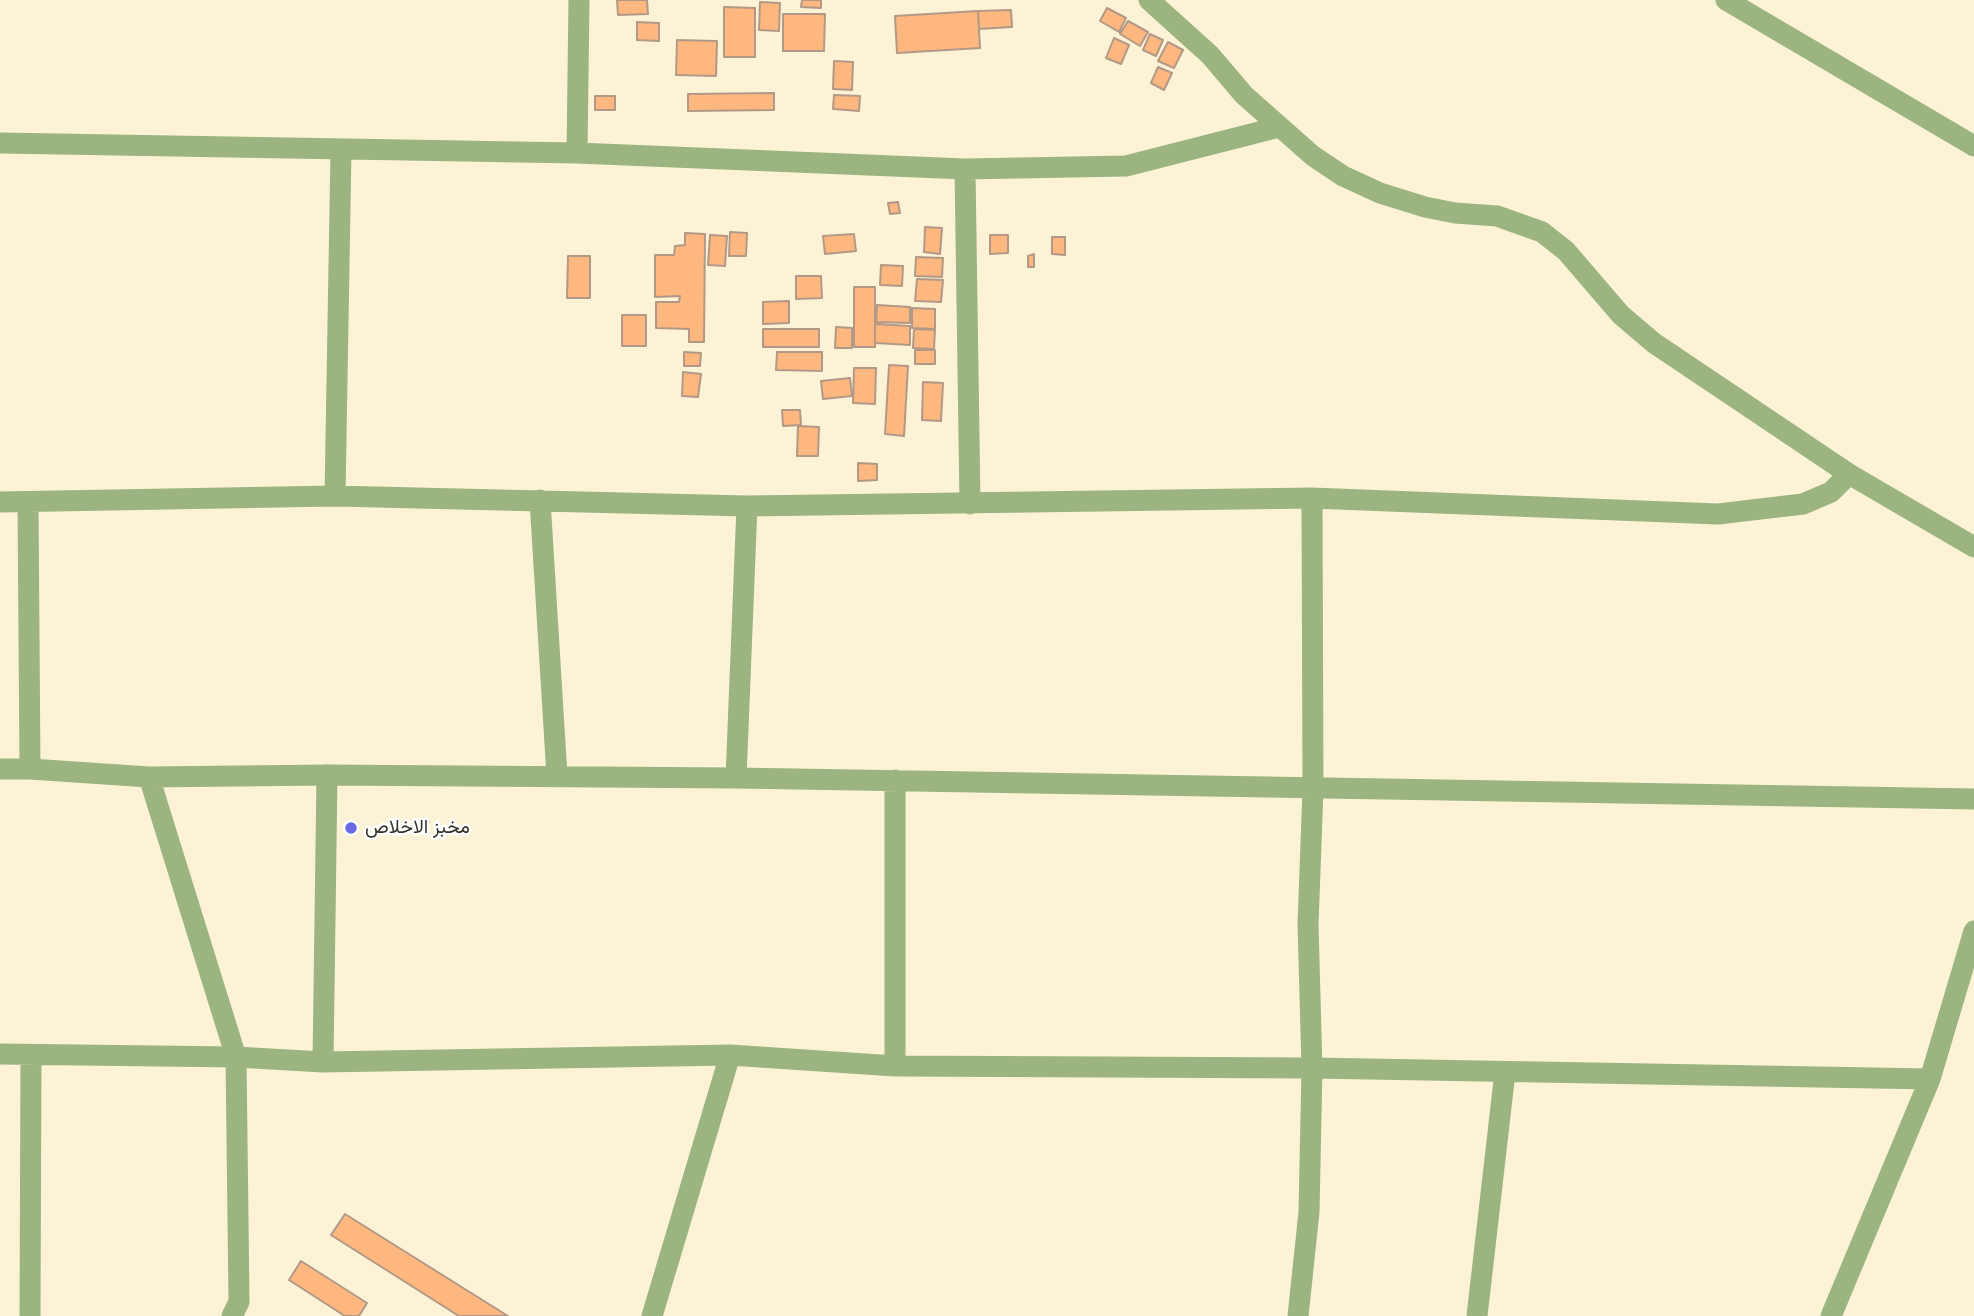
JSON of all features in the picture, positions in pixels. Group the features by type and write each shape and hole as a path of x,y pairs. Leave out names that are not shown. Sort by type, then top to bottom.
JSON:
{"street":[{"path":"577,153 579,0"},
{"path":"1149,0 1210,55 1244,95 1323,163 1343,176 1381,193 1455,214 1497,216 1542,232 1566,251 1621,315 1654,343 1849,474 1974,547"},
{"path":"1726,0 1974,146"},
{"path":"0,143 577,153 965,169 1126,166 1279,127"},
{"path":"335,496 341,150"},
{"path":"965,169 970,504"},
{"path":"0,502 335,496 747,506 1312,498 1718,514 1803,504 1831,492 1849,474"},
{"path":"1298,1316 1309,1212 1312,1068 1308,925 1313,789 1312,498"},
{"path":"540,500 557,776"},
{"path":"28,503 30,769"},
{"path":"736,778 747,506"},
{"path":"0,769 149,777 327,775 736,778 1974,799"},
{"path":"323,1062 327,775"},
{"path":"149,777 236,1057 239,1302 232,1316"},
{"path":"895,780 895,1066"},
{"path":"1831,1316 1930,1079 1974,932"},
{"path":"0,1054 236,1057 323,1062 730,1055 895,1066 1312,1068 1930,1079"},
{"path":"30,1316 31,1055"},
{"path":"652,1316 730,1055"},
{"path":"1476,1316 1505,1072"}],"building":[{"path":"617,0 647,0 648,14 618,15"},
{"path":"802,0 821,0 821,8 801,7"},
{"path":"760,2 780,3 779,31 759,30"},
{"path":"724,7 755,8 755,57 724,57"},
{"path":"1107,8 1126,18 1119,32 1100,21"},
{"path":"1011,10 1012,27 979,29 978,11"},
{"path":"978,11 980,48 897,53 895,16"},
{"path":"783,14 825,14 824,51 783,51"},
{"path":"1128,21 1148,32 1140,46 1120,34"},
{"path":"637,22 659,23 659,41 637,40"},
{"path":"1150,34 1163,40 1156,56 1143,50"},
{"path":"1114,38 1129,45 1121,64 1106,58"},
{"path":"677,40 717,41 716,76 676,75"},
{"path":"1168,42 1183,50 1174,68 1158,61"},
{"path":"834,61 853,62 852,90 833,89"},
{"path":"1158,67 1172,73 1164,90 1151,83"},
{"path":"774,93 774,110 688,111 688,94"},
{"path":"834,95 860,96 859,111 833,109"},
{"path":"595,96 615,96 615,110 595,110"},
{"path":"898,202 900,213 890,214 888,203"},
{"path":"925,227 942,228 940,254 924,252"},
{"path":"730,232 747,233 746,256 729,256"},
{"path":"685,233 705,234 704,342 689,342 689,329 656,328 656,302 679,302 680,296 655,297 655,255 674,255 675,246 685,245"},
{"path":"854,234 856,251 825,254 823,236"},
{"path":"710,235 727,236 725,266 708,265"},
{"path":"990,235 1008,235 1008,253 990,254"},
{"path":"1052,237 1065,237 1065,255 1052,254"},
{"path":"1034,254 1034,267 1028,267 1028,256"},
{"path":"568,256 590,256 590,298 567,298"},
{"path":"916,257 943,258 942,277 915,276"},
{"path":"881,265 903,266 902,286 880,285"},
{"path":"796,276 821,276 822,298 796,299"},
{"path":"917,279 943,280 941,302 915,301"},
{"path":"854,287 875,287 875,347 854,347"},
{"path":"789,301 789,323 763,324 763,302"},
{"path":"877,305 910,307 910,323 876,322"},
{"path":"912,308 935,309 935,329 912,328"},
{"path":"622,315 646,315 646,346 622,346"},
{"path":"875,324 910,326 910,345 875,343"},
{"path":"836,327 852,328 852,348 835,348"},
{"path":"763,329 819,329 819,347 763,347"},
{"path":"914,329 935,330 934,349 913,348"},
{"path":"915,350 935,350 935,364 915,364"},
{"path":"684,352 701,353 700,366 684,366"},
{"path":"777,352 822,352 822,371 776,370"},
{"path":"889,365 908,366 904,436 885,434"},
{"path":"854,368 876,368 875,404 853,403"},
{"path":"683,372 701,374 698,397 682,396"},
{"path":"850,378 852,396 823,399 821,381"},
{"path":"923,382 943,383 941,421 922,420"},
{"path":"782,410 800,410 801,425 783,426"},
{"path":"798,426 819,427 818,456 797,456"},
{"path":"858,463 877,464 877,480 858,481"},
{"path":"345,1214 508,1316 459,1316 331,1235"},
{"path":"301,1261 367,1303 359,1316 345,1316 289,1280"}],"place":[{"name":"مخبز الاخلاص","path":"351,828"}]}
